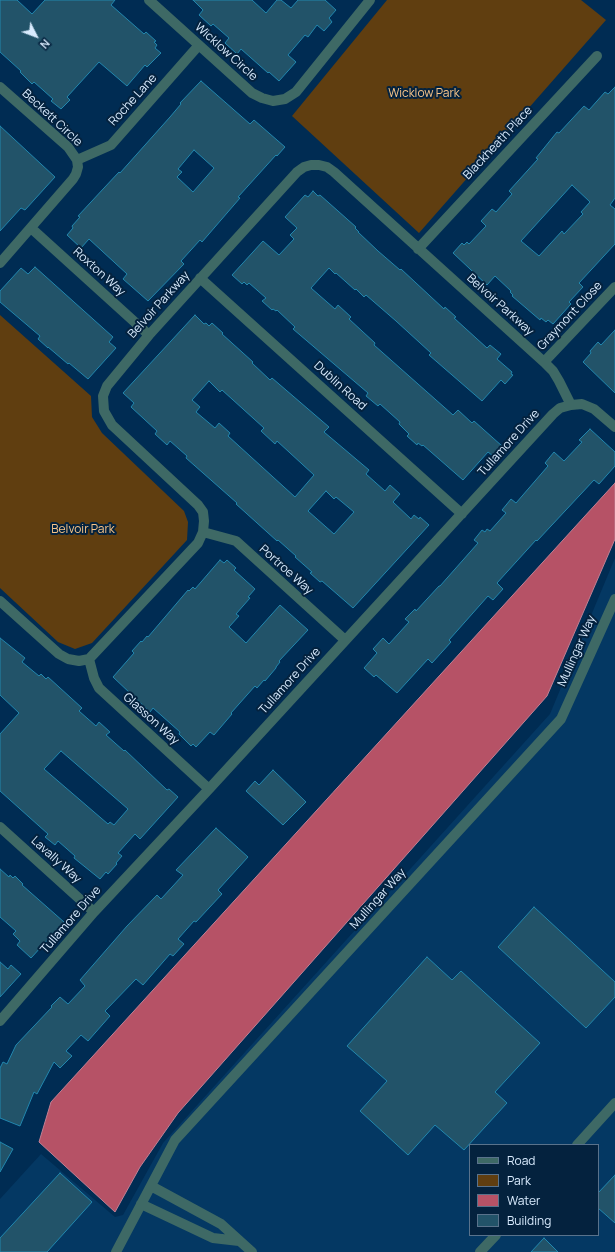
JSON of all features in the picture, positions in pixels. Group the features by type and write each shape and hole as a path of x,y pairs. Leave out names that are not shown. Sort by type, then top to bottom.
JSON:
{"street":[{"name":"Wicklow Circle","path":"149,0 252,93 273,101 285,99 296,92 370,0"},
{"name":"Roche Lane","path":"77,160 111,145 199,45"},
{"name":"Blackheath Place","path":"418,248 597,56"},
{"name":"Beckett Circle","path":"0,87 68,147 77,160 76,174 73,179 0,263"},
{"name":"Belvoir Parkway","path":"203,532 203,512 198,505 119,433 104,412 103,396 107,386 149,335 297,172 304,167 311,165 326,167 334,172 544,362 553,371 570,405"},
{"name":"Roxton Way","path":"31,228 149,335"},
{"name":"Dublin Road","path":"200,278 462,514"},
{"name":"Graymont Close","path":"544,362 615,287"},
{"path":"570,405 582,404 594,409 615,427"},
{"name":"Tullamore Drive","path":"0,1021 94,912 210,789 553,414 560,408 570,405"},
{"name":"Portroe Way","path":"203,532 236,541 345,640"},
{"path":"0,601 59,654 68,659 79,661 89,659 198,542 203,532"},
{"name":"Mullingar Way","path":"116,1252 174,1140 561,719 615,599"},
{"name":"Glasson Way","path":"89,659 94,678 99,688 210,789"},
{"name":"Lavally Way","path":"0,827 94,912"},
{"path":"578,1144 615,1103"},
{"path":"151,1186 221,1224 252,1252"},
{"path":"142,1204 213,1238 239,1241"},
{"path":"480,1252 495,1236"}],"shaded area":[{"path":"615,558 615,1252 0,1252 0,1199 41,1154 115,1217 123,1215 163,1143 550,714"}],"green space":[{"name":"Wicklow Park","path":"387,0 581,0 606,20 419,233 292,116"},
{"name":"Belvoir Park","path":"0,315 91,396 92,417 102,433 184,511 188,522 187,540 92,643 75,649 58,642 0,588"}],"water":[{"path":"615,483 615,539 547,696 178,1113 140,1167 115,1212 39,1142 51,1102"}],"building":[{"path":"0,0 17,0 32,14 45,0 115,0 111,5 144,34 146,32 156,41 154,42 157,45 155,48 161,53 147,67 145,65 127,86 99,62 67,97 70,100 61,109 51,101 53,99 34,82 32,84 20,72 21,71 0,52"},
{"path":"193,0 252,0 266,13 277,0 281,0 291,8 298,0 325,0 336,10 329,18 332,22 324,31 317,25 308,37 305,35 288,55 296,62 279,81 241,49 237,54 225,43 229,38 213,24 211,26 199,15 203,10"},
{"path":"201,81 250,124 254,120 285,147 238,197 240,198 202,242 200,240 181,261 184,264 148,301 123,279 127,274 89,239 81,248 67,235 73,228 72,226 80,217 78,216 119,172 120,173 170,117 181,104 180,103","holes":["194,150 214,168 193,192 177,177 182,172 178,169"]},
{"path":"615,87 615,198 610,205 615,209 615,244 579,283 583,287 569,302 571,304 553,324 548,320 546,322 541,318 540,320 512,296 511,291 495,276 487,285 453,253 462,243 464,245 467,242 469,244 486,226 481,221 492,209 496,212 512,194 509,191 538,159 536,158 557,132 559,133 584,106 589,110 605,92 608,94","holes":["572,185 590,202 581,212 583,214 564,234 562,231 539,256 521,241"]},
{"path":"0,126 55,177 25,210 21,208 0,231"},
{"path":"313,191 318,196 320,195 356,227 355,228 358,232 378,251 400,270 401,269 444,309 445,307 456,317 454,318 487,348 490,345 501,354 497,359 512,372 511,374 513,375 505,384 501,380 482,401 429,355 431,353 396,321 366,295 364,297 329,268 311,288 335,309 338,305 351,317 349,319 375,343 374,345 453,415 458,410 472,423 474,421 502,446 493,456 488,452 463,480 423,445 422,446 418,443 417,445 407,436 409,434 399,424 400,422 380,404 378,406 366,396 368,393 293,329 295,327 277,310 272,310 262,301 266,298 249,283 247,285 244,282 242,284 232,275 263,241 279,255 294,239 290,235 297,228 285,217 305,195 308,197"},
{"path":"35,267 113,337 109,342 116,348 88,379 48,348 38,339 40,336 0,302 0,291 21,268 28,274"},
{"path":"195,315 204,324 206,323 209,326 212,323 270,380 272,378 329,427 324,432 369,470 366,474 385,491 390,485 400,494 393,502 411,519 414,515 419,519 420,517 429,525 353,608 322,581 320,582 310,573 312,572 295,557 296,556 236,504 237,503 186,458 187,456 170,441 167,445 155,434 157,431 131,407 134,403 123,393","holes":["209,381 220,392 222,390 264,428 261,431 275,444 277,441 314,475 295,497 228,436 230,433 219,423 215,428 196,412 200,407 192,400","326,491 334,499 336,497 354,512 334,534 308,511"]},
{"path":"615,330 615,393 583,362 598,342 601,345"},
{"path":"590,429 615,452 615,466 599,484 594,480 537,541 536,540 497,583 503,589 493,600 488,596 449,640 451,642 432,663 428,659 397,693 376,675 374,677 364,668 377,653 373,649 383,638 389,644 409,622 405,619 415,609 416,611 478,543 474,540 482,530 485,532 487,529 490,531 506,513 502,510 511,499 516,503 548,466 545,463 554,452 564,461 582,442 579,440"},
{"path":"220,560 224,563 227,560 236,568 234,570 255,589 248,597 250,598 236,614 239,616 229,627 246,643 280,605 308,630 279,661 280,662 276,668 265,681 264,680 257,688 255,686 214,735 210,732 196,747 193,744 191,746 179,734 180,732 153,708 150,712 113,677 134,653 132,651 141,641 142,642 147,636 148,637 188,590 189,591 193,587 195,589"},
{"path":"0,638 25,658 22,662 39,676 41,674 46,679 48,677 82,708 79,711 96,726 99,722 110,732 106,735 124,751 125,750 167,790 169,789 178,797 140,839 135,834 118,853 122,856 116,863 117,864 108,874 106,872 100,879 74,858 75,856 58,841 55,845 45,837 48,834 0,791 0,734 19,713 0,695","holes":["61,751 128,809 114,825 110,822 108,824 44,769"]},
{"path":"273,770 306,802 283,825 246,791 255,781 259,785"},
{"path":"216,828 248,857 218,890 222,894 178,939 184,944 173,956 170,954 143,985 136,979 105,1011 110,1016 88,1041 81,1035 66,1051 72,1056 60,1068 54,1062 37,1094 34,1092 20,1126 0,1118 0,1068 3,1062 7,1064 16,1045 60,997 68,1004 85,986 80,980 127,926 157,895 161,899 183,875 176,870"},
{"path":"0,869 9,877 10,875 13,878 15,876 23,884 22,885 64,922 31,958 17,945 20,941 13,934 16,931 0,917"},
{"path":"534,907 615,982 615,997 586,1028 498,947"},
{"path":"427,957 452,980 461,971 540,1043 495,1092 507,1103 464,1150 435,1125 408,1155 360,1111 387,1081 347,1046"},
{"path":"0,962 8,969 11,965 21,974 0,997"},
{"path":"0,1142 13,1149 0,1172"},
{"path":"60,1173 92,1202 47,1252 0,1252 0,1238"},
{"path":"615,1175 615,1223 599,1209 599,1192"},
{"path":"544,1238 558,1252 531,1252"}]}
